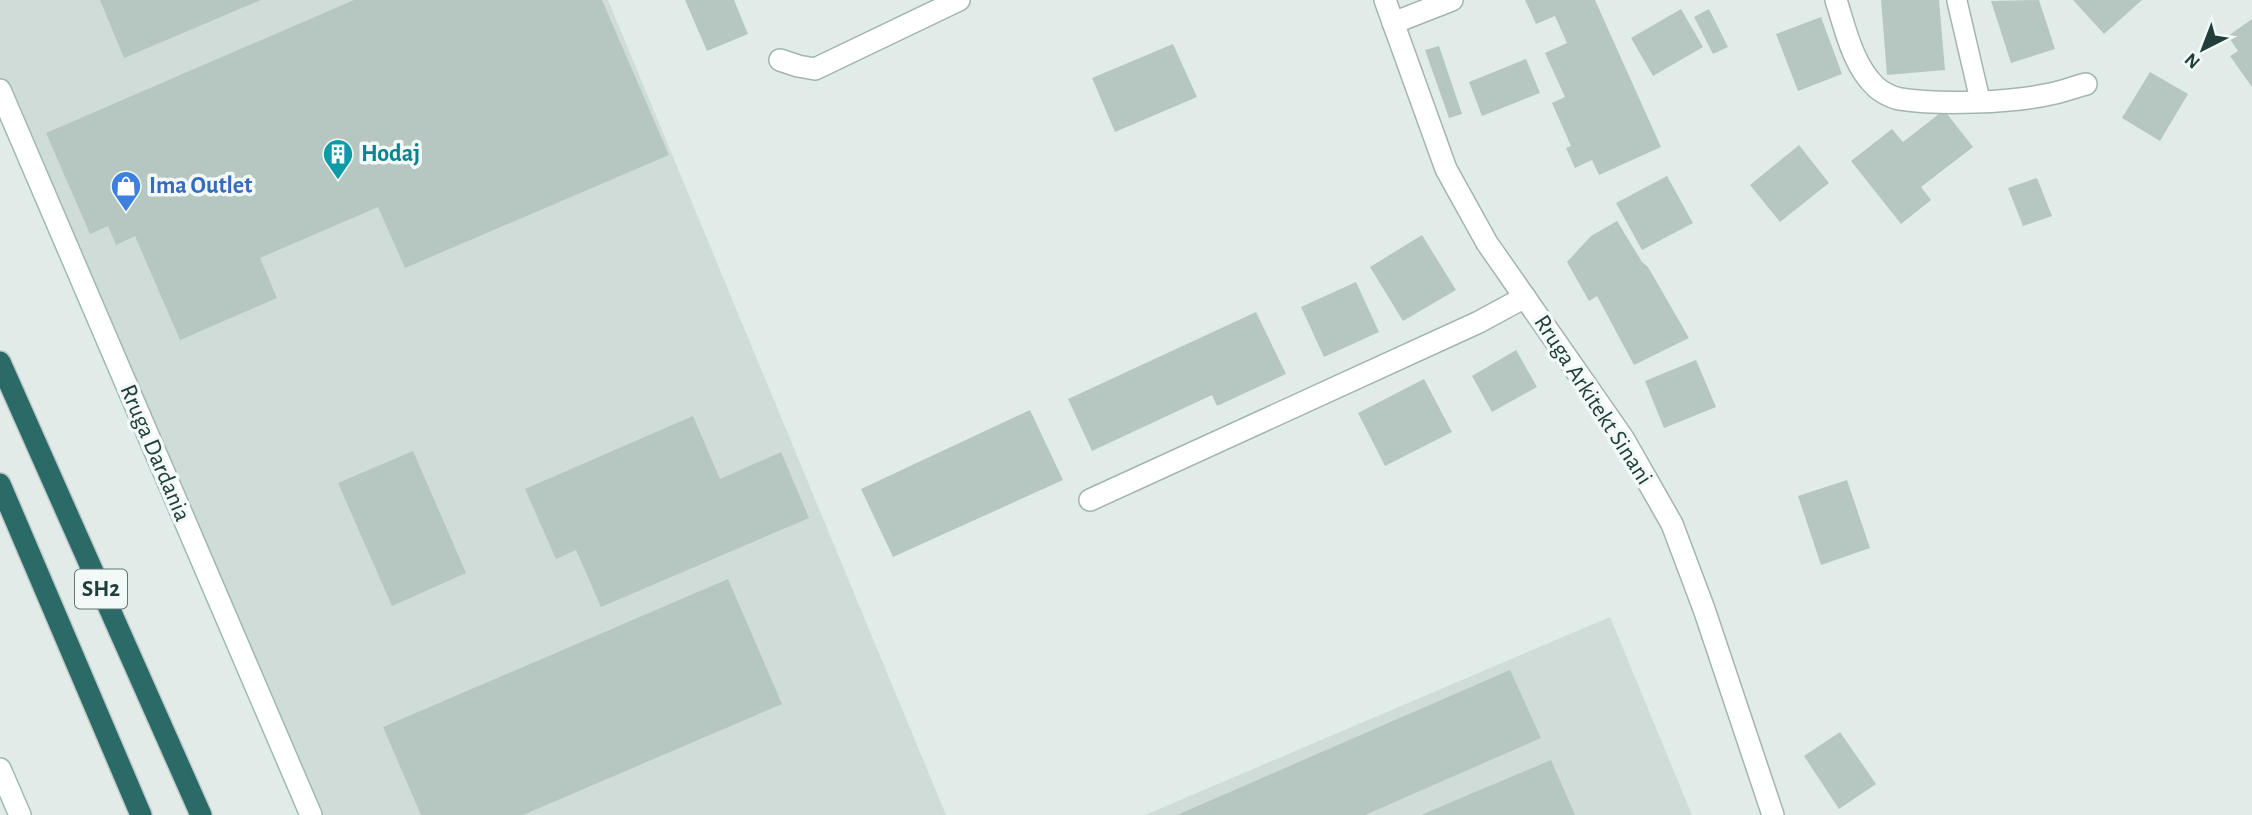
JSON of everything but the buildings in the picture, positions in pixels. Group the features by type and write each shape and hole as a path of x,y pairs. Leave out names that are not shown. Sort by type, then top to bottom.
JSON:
{"highway":[{"name":"SH2","path":"0,362 201,815"},
{"name":"SH2","path":"0,484 141,815"}],"street":[{"path":"779,60 815,69 959,0"},
{"name":"Rruga Arkitekt Sinani","path":"1385,0 1446,169 1487,243 1623,438 1672,524 1704,609 1773,815"},
{"path":"1393,23 1452,0"},
{"path":"1836,0 1848,39 1862,69 1876,88 1897,99 1980,100 2049,94 2086,84"},
{"name":"Rruga Dardania","path":"0,90 311,815"},
{"path":"1090,500 1479,322 1525,297"},
{"path":"0,769 20,815"}],"lane":[{"path":"1957,1 1980,100"}],"shaded area":[{"path":"0,0 608,0 946,815 311,815 0,90"},
{"path":"1610,617 1692,815 1145,815"}],"place":[{"name":"Hodaj","path":"338,181"},
{"name":"Ima Outlet","path":"126,213"}]}
